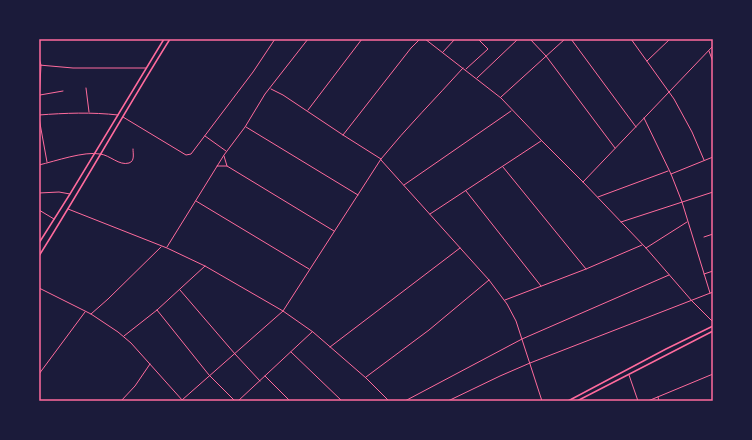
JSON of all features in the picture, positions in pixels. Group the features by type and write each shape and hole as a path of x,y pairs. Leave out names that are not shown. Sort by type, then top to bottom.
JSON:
{"main road":[{"path":"39,243 164,39"},
{"path":"39,256 170,39"},
{"path":"568,401 713,326"},
{"path":"577,401 713,331"}],"street":[{"path":"122,117 186,155 191,154 253,72 275,39"},
{"path":"167,248 216,166 245,127 265,94 308,39"},
{"path":"307,111 362,39"},
{"path":"343,135 411,48 420,39"},
{"path":"425,39 501,98 646,248 692,301 713,322"},
{"path":"442,52 455,39"},
{"path":"465,70 488,49 478,39"},
{"path":"476,78 518,39"},
{"path":"530,39 546,56 616,148"},
{"path":"501,98 565,39"},
{"path":"571,39 636,127"},
{"path":"632,39 674,98 692,132 704,160"},
{"path":"647,61 670,39"},
{"path":"583,182 713,46"},
{"path":"709,50 713,62"},
{"path":"39,58 39,102"},
{"path":"40,65 73,68 146,68"},
{"path":"39,288 91,314 124,336 182,400 283,311 381,159 397,139 435,100 463,68"},
{"path":"86,88 89,113"},
{"path":"270,88 381,159 489,280 504,300 516,321 542,401"},
{"path":"39,95 63,91"},
{"path":"403,185 512,110"},
{"path":"39,115 105,113 118,115"},
{"path":"39,118 47,163"},
{"path":"644,118 682,202 710,294"},
{"path":"245,127 358,195"},
{"path":"205,136 227,151"},
{"path":"430,215 542,141"},
{"path":"39,165 89,152 105,155 123,164 129,163 133,159 133,149"},
{"path":"224,155 227,166"},
{"path":"670,174 713,157"},
{"path":"216,166 227,166 334,231"},
{"path":"503,167 586,269"},
{"path":"597,197 669,171"},
{"path":"466,191 540,286"},
{"path":"39,193 59,192 70,194"},
{"path":"620,222 713,192"},
{"path":"195,201 309,269"},
{"path":"68,209 167,248 206,266 283,311 330,347 366,378 389,401"},
{"path":"39,210 54,219"},
{"path":"646,248 687,222"},
{"path":"704,237 713,234"},
{"path":"504,300 586,269 642,244"},
{"path":"91,314 162,246"},
{"path":"330,347 460,248"},
{"path":"124,336 157,310 206,266"},
{"path":"704,274 713,271"},
{"path":"405,401 522,339 669,275"},
{"path":"366,378 429,330 489,280"},
{"path":"180,290 260,381"},
{"path":"448,401 530,363 713,292"},
{"path":"157,310 209,375 235,401"},
{"path":"39,374 86,312"},
{"path":"238,401 312,332"},
{"path":"291,352 342,401"},
{"path":"121,401 135,386 150,364"},
{"path":"629,374 638,401"},
{"path":"648,401 713,374"},
{"path":"265,376 290,401"},
{"path":"657,397 659,401"}]}
